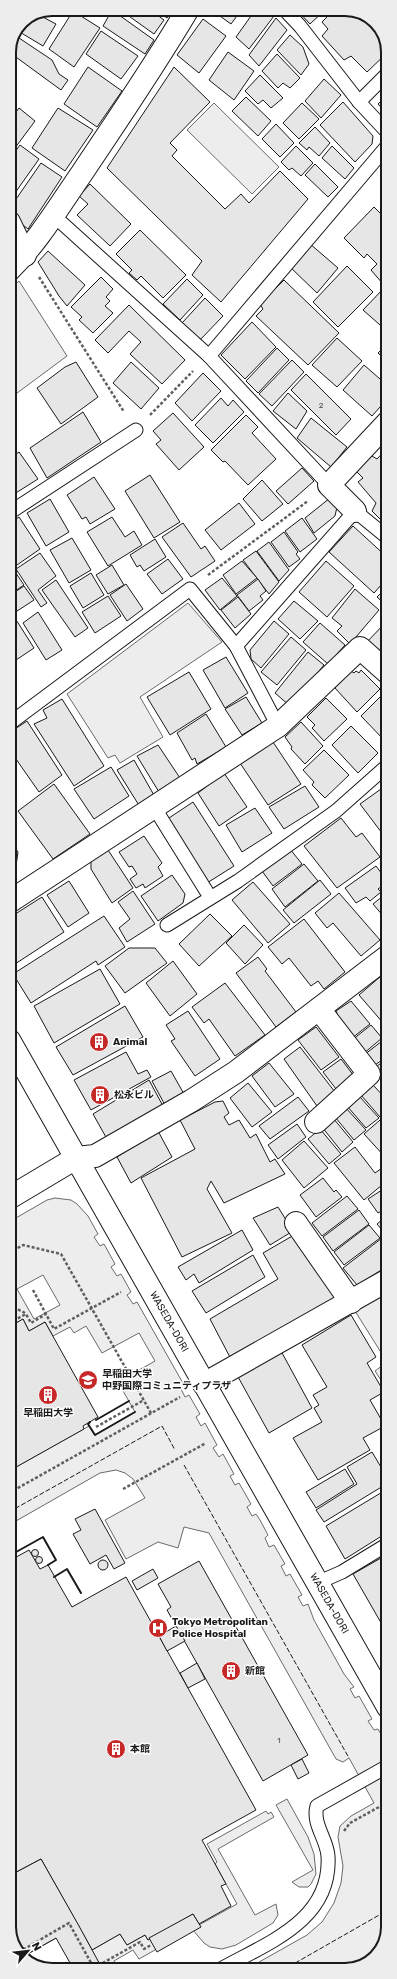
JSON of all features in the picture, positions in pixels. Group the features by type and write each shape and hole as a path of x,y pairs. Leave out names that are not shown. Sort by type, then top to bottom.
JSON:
{"street":[{"path":"16,263 25,255 53,215 151,70 184,16"},
{"path":"16,236 25,255"},
{"path":"355,511 329,485 381,429"},
{"path":"16,897 278,726 360,648 381,667"},
{"path":"16,1194 76,1158 95,1156 191,1101 236,1072 381,961"},
{"path":"316,1122 369,1074 319,1009"},
{"name":"WASEDA-DORI","path":"16,1052 381,1695"},
{"path":"296,1223 352,1302"},
{"path":"204,1384 352,1302 381,1284"}],"lane":[{"path":"291,16 359,102 381,126"},
{"path":"359,102 381,80"},
{"path":"208,356 381,153"},
{"path":"53,215 208,356 329,485"},
{"path":"16,509 136,430"},
{"path":"236,646 355,511 381,532"},
{"path":"16,719 190,589 236,646 278,726"},
{"path":"167,925 238,881 336,811 381,771"},
{"path":"154,807 210,897"},
{"path":"317,1583 342,1572 381,1548"},
{"path":"232,1963 290,1930 312,1912 326,1886 328,1870 328,1854 316,1820 315,1813 317,1806 381,1770"}],"path":[{"path":"25,255 136,430 208,356"},
{"path":"190,589 329,485"},
{"path":"16,1250 23,1245 61,1254 151,1413"},
{"path":"33,1290 54,1329 121,1292"},
{"path":"16,1309 26,1314 31,1323 46,1314"},
{"path":"16,1319 26,1314"},
{"path":"16,1489 180,1397"},
{"path":"96,1427 144,1400"},
{"path":"123,1489 206,1443"},
{"path":"24,1949 69,1923 92,1963"},
{"path":"105,1963 140,1942 144,1949 151,1945"}],"shaded area":[{"path":"214,103 279,167 252,194 187,130"},
{"path":"19,281 67,356 16,394 16,284"},
{"path":"188,603 222,642 140,697 163,737 120,763 115,755 108,758 67,694"},
{"path":"55,1198 71,1200 88,1216 98,1234 94,1237 100,1246 104,1244 115,1264 111,1267 117,1276 121,1274 131,1292 127,1295 133,1304 137,1302 184,1385 180,1387 185,1397 189,1395 200,1414 196,1417 201,1426 205,1423 217,1445 213,1448 219,1457 223,1454 234,1474 230,1476 235,1485 239,1483 251,1504 247,1507 252,1516 256,1514 268,1535 265,1538 269,1547 274,1545 285,1564 281,1566 286,1576 290,1574 302,1595 298,1597 303,1606 308,1604 314,1620 344,1674 354,1687 350,1689 355,1698 359,1696 372,1719 368,1721 374,1730 378,1729 381,1734 381,1926 376,1945 369,1954 363,1958 349,1963 257,1963 307,1935 322,1922 334,1903 341,1883 343,1866 338,1837 340,1826 351,1816 374,1803 349,1758 343,1762 336,1759 209,1533 184,1527 178,1548 158,1542 126,1559 105,1520 145,1498 133,1479 125,1473 116,1470 100,1473 16,1521 16,1467 89,1426 95,1435 135,1412 118,1382 155,1361 139,1333 102,1353 86,1326 74,1333 70,1327 53,1336 45,1322 29,1331 23,1319 16,1323 16,1218 47,1200","holes":["43,1275 60,1305 34,1319 17,1289"]},
{"path":"381,1294 381,1352 355,1311"},
{"path":"381,1366 381,1380 375,1371"},
{"path":"287,1799 308,1837 314,1854 316,1874 308,1887 299,1887 292,1882 313,1870 276,1805"},
{"path":"266,1811 268,1814 271,1812 274,1817 218,1849 255,1915 276,1904 278,1915 273,1923 236,1945 222,1949 210,1947 204,1943 192,1929 139,1959 133,1950 114,1961 115,1963 84,1963 67,1932 28,1954 20,1943 16,1931 16,1897 36,1933 71,1913 92,1950 120,1934 127,1945 145,1935 148,1940 193,1914 199,1925 237,1904 215,1864 217,1862 207,1844"}],"building":[{"path":"70,16 81,16 100,28 74,67 49,49"},
{"path":"109,16 120,16 154,40 145,54 103,26"},
{"path":"129,16 159,16 164,20 154,34"},
{"path":"220,16 237,16 231,24"},
{"path":"251,16 274,16 249,49 236,37"},
{"path":"303,16 319,16 310,24"},
{"path":"328,16 347,16 363,21 369,25 377,36 381,48 381,59 367,72 351,56 344,60 322,36 328,29 322,22"},
{"path":"44,17 56,24 43,46 22,33 32,22"},
{"path":"276,18 287,30 259,66 249,55"},
{"path":"203,19 226,36 199,73 177,55"},
{"path":"101,31 138,56 121,79 86,54"},
{"path":"290,35 303,47 309,64 301,75 277,50"},
{"path":"19,38 52,60 59,74 68,80 61,90 16,57"},
{"path":"228,52 254,71 234,100 209,80"},
{"path":"277,54 300,78 290,88 283,83 278,88 262,71"},
{"path":"88,67 122,91 97,127 64,104"},
{"path":"174,67 210,102 170,143 177,150 172,156 225,209 241,194 249,203 280,171 308,199 221,302 192,275 202,261 107,168"},
{"path":"260,75 283,98 271,108 263,100 258,104 245,91"},
{"path":"324,79 341,95 321,118 305,101"},
{"path":"246,97 271,121 258,136 232,111"},
{"path":"343,102 373,136 372,144 355,162 320,125"},
{"path":"302,103 319,119 299,139 283,123"},
{"path":"19,108 35,121 16,147 16,112"},
{"path":"58,108 93,130 65,171 32,148"},
{"path":"276,124 294,143 280,157 262,139"},
{"path":"315,127 330,143 319,156 309,147 307,150 299,143"},
{"path":"20,145 39,159 16,192 16,150"},
{"path":"296,146 313,163 301,176 292,168 289,170 281,162"},
{"path":"332,146 354,168 345,179 322,158"},
{"path":"41,163 62,177 28,229 19,222 16,215 16,199"},
{"path":"315,164 338,187 328,197 305,175"},
{"path":"90,184 131,224 110,246 77,215 88,204 79,196"},
{"path":"374,207 381,214 381,282 371,270 377,264 367,254 364,258 344,238"},
{"path":"140,230 186,275 163,298 141,276 137,280 129,273 132,270 116,254"},
{"path":"309,243 338,268 317,293 289,266"},
{"path":"48,251 85,285 67,306 38,262"},
{"path":"347,266 373,292 338,327 313,302"},
{"path":"101,277 113,289 106,297 110,301 105,306 113,313 93,333 79,320 82,317 71,307"},
{"path":"187,279 203,295 180,320 163,304"},
{"path":"284,280 339,333 308,365 256,316 263,309 260,304"},
{"path":"381,291 381,326 363,310"},
{"path":"205,298 223,316 199,341 182,323"},
{"path":"129,305 185,360 162,384 130,354 141,342 129,331 108,353 95,340"},
{"path":"252,322 276,347 245,379 221,355"},
{"path":"337,338 362,361 337,387 312,365"},
{"path":"277,348 289,360 258,393 246,381"},
{"path":"292,360 304,372 272,406 259,394"},
{"path":"76,362 98,397 61,424 37,388 65,367"},
{"path":"131,362 159,388 141,409 113,383"},
{"path":"364,365 381,380 381,406 372,416 343,390"},
{"path":"203,373 221,391 192,421 175,403"},
{"path":"306,374 351,419 336,435 291,390"},
{"path":"288,393 307,411 296,429 273,411"},
{"path":"221,398 228,406 233,400 244,412 213,443 195,425"},
{"path":"83,412 101,442 47,478 30,448"},
{"path":"173,413 204,447 179,470 156,444 161,440 153,431"},
{"path":"246,415 258,427 252,433 276,459 248,485 225,461 223,462 211,450"},
{"path":"311,418 347,447 331,467 297,438"},
{"path":"19,452 38,479 16,493 16,454"},
{"path":"381,455 381,520 372,511 376,503 358,482 363,478 356,471 372,456 377,459"},
{"path":"302,468 314,481 288,504 276,491"},
{"path":"150,475 180,522 154,538 125,491"},
{"path":"94,477 115,509 90,524 86,517 82,519 67,495"},
{"path":"262,480 283,504 262,521 243,499"},
{"path":"330,498 337,507 335,516 314,533 305,518"},
{"path":"50,499 69,532 46,546 27,513"},
{"path":"239,503 255,524 221,550 205,530"},
{"path":"19,517 40,549 17,565 16,564 16,519"},
{"path":"112,517 125,537 134,531 142,545 108,566 87,532"},
{"path":"302,518 317,539 300,552 285,531"},
{"path":"183,523 201,549 205,546 215,561 191,577 162,537"},
{"path":"353,526 381,552 381,585 374,593 329,552"},
{"path":"284,532 298,552 296,554 300,559 289,567 271,542"},
{"path":"72,538 91,570 69,583 50,550"},
{"path":"155,539 166,557 144,571 140,565 137,567 130,555"},
{"path":"269,542 289,570 279,581 257,551"},
{"path":"256,551 279,582 269,594 243,560"},
{"path":"40,553 56,576 38,590 47,603 41,607 16,569"},
{"path":"168,559 183,579 162,594 147,574"},
{"path":"242,561 257,578 236,594 223,575"},
{"path":"326,561 354,586 327,617 299,592"},
{"path":"112,565 124,585 108,594 96,575"},
{"path":"16,573 24,585 16,590"},
{"path":"91,573 104,595 83,608 70,586"},
{"path":"222,578 237,596 220,610 205,590"},
{"path":"258,579 266,591 260,596 263,600 249,611 237,595"},
{"path":"56,580 88,628 75,637 42,590"},
{"path":"126,584 143,609 127,621 110,595"},
{"path":"24,586 34,600 16,612 16,591"},
{"path":"355,589 379,610 350,644 337,631 342,626 332,618"},
{"path":"381,593 381,601 377,597"},
{"path":"108,596 121,616 95,633 82,612"},
{"path":"238,597 251,614 235,628 221,610"},
{"path":"294,601 318,621 300,639 278,619"},
{"path":"38,612 62,650 46,660 23,623"},
{"path":"16,620 34,648 16,660"},
{"path":"274,621 289,634 261,668 251,659 250,650"},
{"path":"320,623 345,645 328,664 303,642"},
{"path":"381,627 381,657 379,659 364,645"},
{"path":"291,637 306,650 277,685 261,672"},
{"path":"308,652 324,665 290,706 275,693"},
{"path":"226,657 248,693 225,708 203,670"},
{"path":"361,670 380,689 357,712 335,688 351,671 354,673 356,671 359,673"},
{"path":"189,672 211,709 170,735 147,697"},
{"path":"381,696 381,737 361,716"},
{"path":"246,697 262,723 242,735 225,709"},
{"path":"326,698 347,719 324,741 312,728 315,725 307,717"},
{"path":"62,699 104,766 74,786 34,724 47,718 43,710"},
{"path":"206,714 226,747 197,764 195,758 192,760 177,733"},
{"path":"27,721 62,775 39,792 16,759 16,728"},
{"path":"301,722 323,746 305,764 291,749 292,747 285,737"},
{"path":"351,726 378,753 358,773 332,745"},
{"path":"273,742 301,784 268,805 240,763"},
{"path":"158,745 180,778 159,792 137,756"},
{"path":"324,750 349,775 325,798 312,785 314,782 303,770"},
{"path":"134,760 155,797 140,807 117,770"},
{"path":"111,767 129,796 94,819 74,789"},
{"path":"224,773 247,807 219,826 198,793"},
{"path":"54,784 90,834 53,859 18,811"},
{"path":"305,786 319,807 284,829 269,807"},
{"path":"381,789 381,832 360,804"},
{"path":"193,802 234,866 207,883 166,820"},
{"path":"255,808 272,833 242,852 226,825"},
{"path":"341,818 356,837 362,833 380,857 337,888 304,846"},
{"path":"144,836 162,863 158,867 163,876 145,888 143,884 136,888 130,879 137,874 132,866 129,867 119,852"},
{"path":"16,849 18,852 16,866"},
{"path":"290,849 302,864 273,886 262,871"},
{"path":"108,850 133,888 112,903 91,869 91,860"},
{"path":"304,864 318,881 285,907 272,889"},
{"path":"376,866 381,873 381,887 378,889 381,892 370,901 366,897 356,903 345,888"},
{"path":"172,875 185,894 183,903 158,921 141,896"},
{"path":"320,880 331,894 294,923 283,910"},
{"path":"69,881 89,913 68,927 47,895"},
{"path":"253,882 290,924 268,943 232,900"},
{"path":"133,891 155,924 127,942 119,928 130,919 118,902"},
{"path":"339,893 380,940 361,956 333,923 327,928 315,913"},
{"path":"42,897 64,932 16,963 16,914"},
{"path":"381,898 381,913 373,904"},
{"path":"210,914 232,936 199,966 179,944"},
{"path":"104,916 125,947 98,965 96,961 31,1003 16,979 16,972"},
{"path":"304,919 345,972 324,989 318,981 311,986 289,958 282,964 268,947"},
{"path":"244,925 263,945 245,964 226,943"},
{"path":"129,948 155,948 167,963 125,993 105,966"},
{"path":"258,957 267,969 265,971 296,1012 276,1027 236,973"},
{"path":"173,961 197,994 170,1016 146,983"},
{"path":"100,969 120,1004 54,1043 34,1006"},
{"path":"381,976 381,1021 359,995"},
{"path":"225,983 265,1035 235,1056 209,1019 204,1023 192,1007"},
{"path":"351,1001 370,1024 352,1038 336,1015 336,1011"},
{"name":"Animal","path":"125,1006 143,1037 73,1075 56,1047"},
{"path":"188,1011 220,1059 195,1076 171,1041 175,1039 166,1025"},
{"path":"371,1025 381,1037 381,1039 363,1054 352,1040"},
{"path":"316,1027 339,1057 321,1070 298,1040"},
{"path":"381,1042 381,1061 372,1067 364,1055"},
{"path":"300,1047 335,1092 317,1106 284,1059"},
{"name":"松永ビル","path":"126,1052 138,1074 147,1070 151,1077 91,1110 74,1080"},
{"path":"341,1059 354,1076 336,1089 323,1072"},
{"path":"269,1063 294,1094 275,1107 252,1076"},
{"path":"381,1063 381,1078 373,1069"},
{"path":"171,1071 184,1094 165,1105 152,1081"},
{"path":"149,1080 163,1106 107,1139 93,1114"},
{"path":"248,1083 272,1112 252,1127 230,1098"},
{"path":"373,1085 381,1094 381,1116 380,1117 361,1095"},
{"path":"359,1096 379,1118 366,1128 347,1106"},
{"path":"298,1097 309,1111 270,1139 259,1126"},
{"path":"223,1101 229,1113 224,1117 229,1125 239,1120 250,1138 256,1134 270,1162 275,1159 285,1174 224,1203 211,1181 207,1189 232,1233 182,1257 141,1178 195,1149 180,1120 215,1102"},
{"path":"345,1107 366,1130 354,1140 335,1117"},
{"path":"333,1118 353,1142 342,1152 322,1127"},
{"path":"381,1119 381,1153 364,1134"},
{"path":"297,1124 306,1137 278,1159 268,1145"},
{"path":"320,1129 341,1154 329,1164 308,1139"},
{"path":"158,1131 172,1157 131,1183 117,1157"},
{"path":"304,1141 328,1168 304,1188 282,1160"},
{"path":"355,1147 375,1173 381,1169 381,1186 364,1200 334,1163"},
{"path":"323,1178 334,1192 336,1190 342,1197 316,1217 300,1195"},
{"path":"381,1191 381,1211 378,1213 368,1199"},
{"path":"347,1196 358,1209 322,1236 312,1223"},
{"path":"278,1207 293,1231 270,1245 253,1218"},
{"path":"359,1210 369,1224 333,1251 323,1237"},
{"path":"381,1221 381,1229 377,1224"},
{"path":"369,1225 380,1238 344,1265 334,1252"},
{"path":"242,1230 253,1250 199,1283 194,1274 186,1280 178,1267"},
{"path":"294,1235 338,1297 232,1361 210,1319 278,1279 263,1253"},
{"path":"381,1239 381,1270 357,1285 343,1268"},
{"path":"253,1255 265,1277 206,1313 192,1291"},
{"path":"351,1315 376,1357 367,1363 381,1387 381,1394 370,1400 381,1419 381,1428 363,1438 370,1450 318,1480 293,1438 322,1422 314,1408 319,1405 313,1395 327,1387 302,1345"},
{"name":"早稲田大学","path":"23,1319 29,1331 45,1322 98,1417 83,1426 84,1429 16,1467 16,1323"},
{"path":"281,1351 312,1408 269,1433 237,1375"},
{"path":"372,1452 381,1467 381,1487 324,1522 316,1510 357,1484 347,1467"},
{"path":"345,1469 354,1484 316,1508 306,1492"},
{"path":"381,1493 381,1536 345,1559 326,1526"},
{"path":"95,1509 125,1563 114,1569 106,1555 90,1564 73,1534 81,1530 75,1519"},
{"path":"35,1549 38,1550 38,1556 35,1557 32,1556 31,1553 32,1550"},
{"name":"本館","path":"29,1550 40,1569 48,1565 72,1607 126,1577 256,1810 202,1840 226,1884 221,1886 231,1906 199,1924 193,1914 148,1940 145,1935 127,1945 120,1934 92,1950 41,1859 16,1872 16,1557"},
{"path":"39,1556 42,1557 42,1563 39,1564 36,1563 35,1560 36,1557"},
{"path":"381,1558 381,1623 353,1574"},
{"path":"103,1560 108,1565 103,1570 98,1565"},
{"name":"新館","path":"199,1561 308,1755 263,1781 167,1610 171,1607 158,1584"},
{"path":"153,1569 158,1578 137,1590 132,1581"},
{"path":"176,1626 185,1641 167,1651 159,1636"},
{"path":"197,1663 205,1679 188,1688 180,1673"},
{"path":"302,1759 309,1773 298,1779 291,1765"},
{"path":"41,1859 99,1963 70,1963 56,1938 28,1954 20,1943 16,1931 16,1872"},
{"path":"193,1914 201,1927 157,1952 149,1938"}],"fence":[{"path":"16,1508 162,1426 175,1450"},
{"path":"184,1465 349,1758"},
{"path":"295,1963 381,1914"}],"wall":[{"path":"96,1420 129,1401"},
{"path":"90,1422 88,1424 95,1435 135,1412"},
{"path":"16,1552 43,1537 56,1560 48,1565"},
{"path":"54,1577 67,1569 81,1593"}],"place":[{"name":"Animal","path":"99,1042"},
{"name":"松永ビル","path":"100,1095"},
{"name":"早稲田大学 中野国際コミュニティプラザ","path":"88,1380"},
{"name":"早稲田大学","path":"48,1395"},
{"name":"Tokyo Metropolitan Police Hospital","path":"158,1628"},
{"name":"新館","path":"231,1671"},
{"name":"本館","path":"116,1749"}]}
